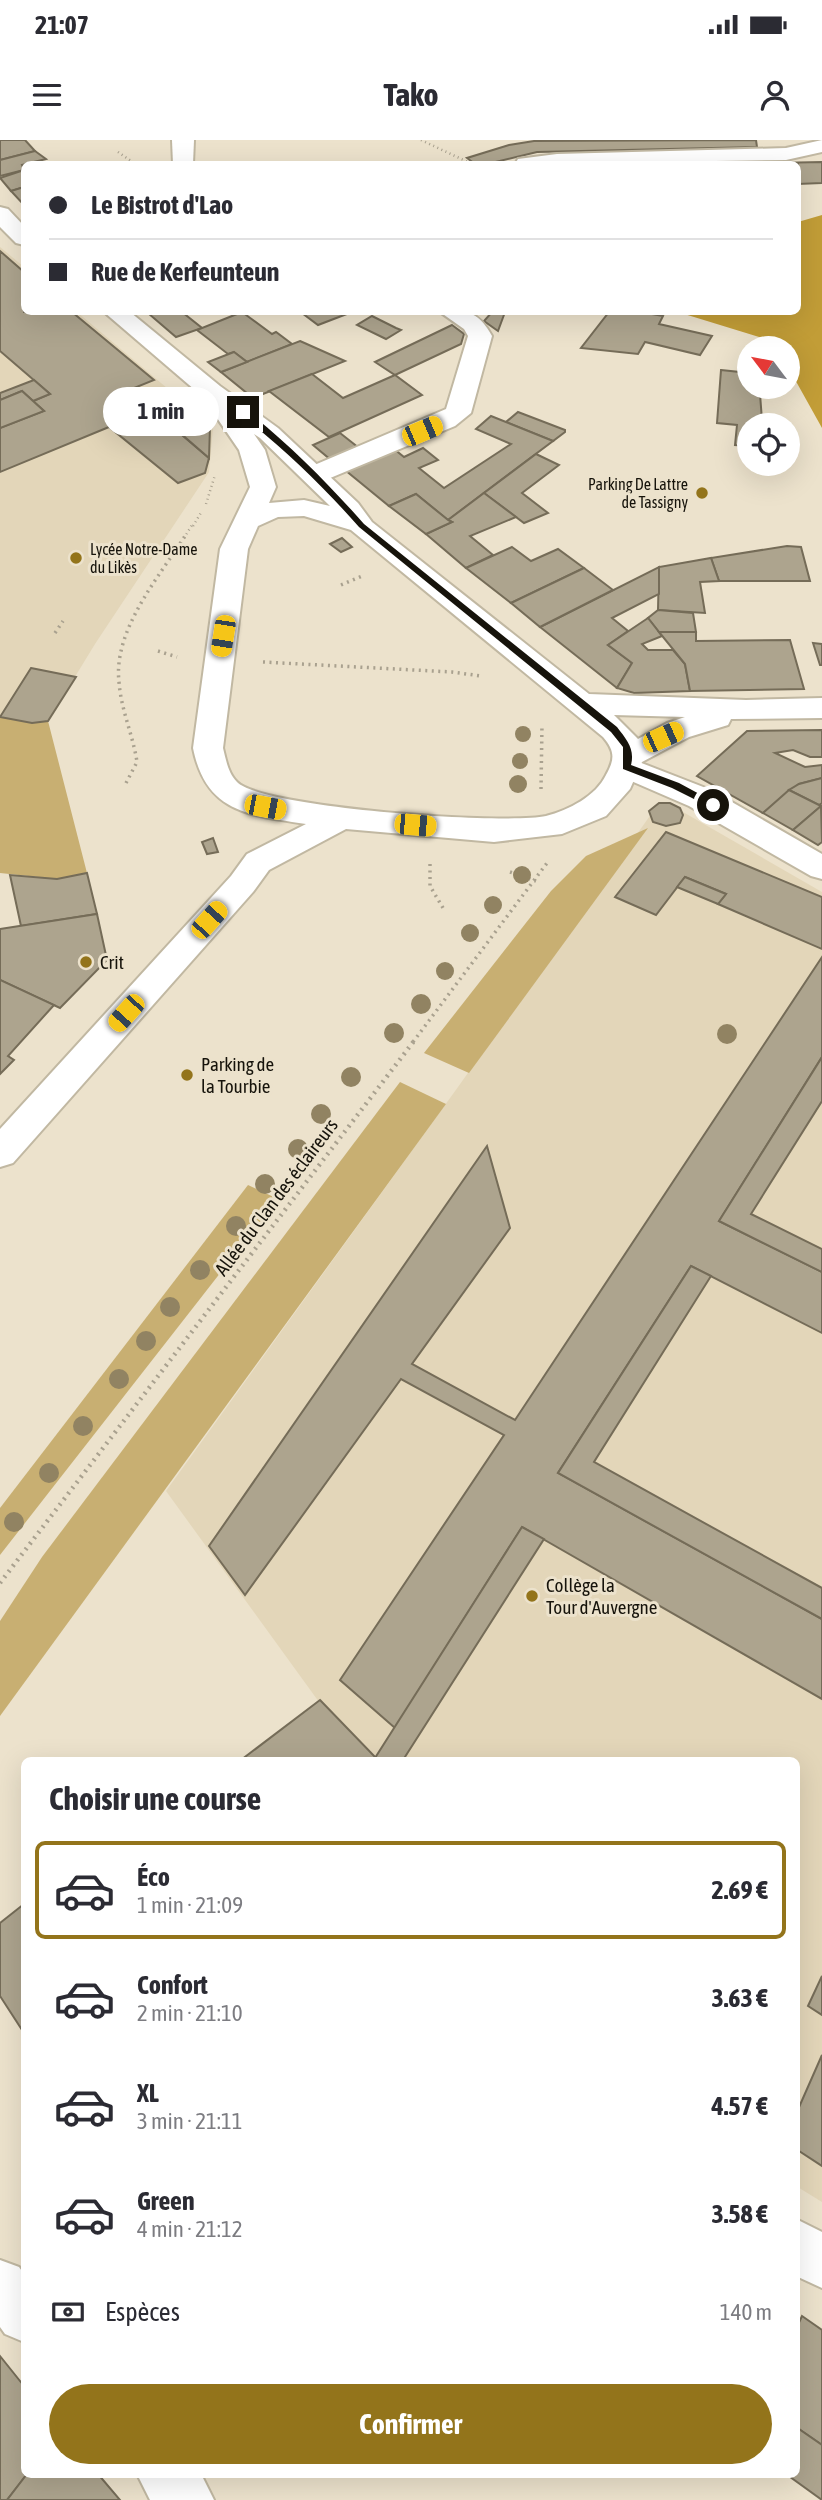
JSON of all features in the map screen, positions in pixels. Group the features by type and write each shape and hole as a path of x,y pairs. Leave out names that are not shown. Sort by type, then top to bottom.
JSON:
{"main road":[{"path":"183,140 183,161"},
{"path":"549,161 786,155 822,146"},
{"path":"0,214 21,235"},
{"path":"120,315 211,391 257,422 349,509 361,526"},
{"path":"314,475 455,416 461,409 479,340 477,329 456,315"},
{"path":"211,391 252,450 262,480 262,494 234,549 208,748 209,759 226,790 243,801 282,810 342,818 471,830 524,830 566,821 595,808 611,794 627,761 687,727 746,710"},
{"path":"247,521 271,510 297,507 332,514 361,526 584,704 622,738 627,761"},
{"path":"584,704 746,710 822,708"},
{"path":"627,761 822,868"},
{"path":"243,801 258,862"},
{"path":"0,1153 242,884 258,862 342,818"},
{"path":"800,2248 822,2262"},
{"path":"0,2286 21,2311"},
{"path":"167,2478 186,2500"}],"path":[{"path":"421,140 466,161"},
{"path":"125,783 137,762 121,696 118,667 128,634 138,614 192,525"},
{"path":"341,585 363,575"},
{"path":"55,633 63,621"},
{"path":"219,660 452,671"},
{"path":"542,716 542,782"},
{"name":"Allée du Clan des éclaireurs","path":"0,1583 546,867 546,847 524,830"},
{"path":"430,866 430,886 443,908"},
{"path":"510,872 536,881"}],"shaded area":[{"path":"822,215 822,428 800,389 800,336 756,336 688,315 801,315 801,221"},
{"name":"Lycée Notre-Dame du Likès","path":"0,247 21,264 21,315 81,315 213,427 209,472 95,644 48,721 32,723 0,717"},
{"path":"0,717 32,723 48,721 87,873 57,879 0,873"},
{"name":"Collège la Tour d'Auvergne","path":"659,803 676,805 683,812 822,892 822,2202 800,2188 800,1757 370,1757 319,1702 166,1491"},
{"path":"648,828 469,1073 424,1053 551,891 586,856"},
{"path":"400,1082 446,1104 0,1716 0,1621 42,1557"},
{"path":"248,1185 278,1199 0,1555 0,1508"}],"building":[{"path":"0,140 25,140 35,151 0,160"},
{"path":"756,140 757,147 537,152 500,161 471,161 467,158 509,145 534,141"},
{"path":"35,151 46,159 21,161 21,171 0,176 0,160"},
{"path":"801,162 822,162 822,183 801,184"},
{"path":"21,171 21,188 11,191 0,178"},
{"path":"21,188 21,202 11,191"},
{"path":"0,251 21,269 21,315 76,315 154,380 129,390 209,458 205,473 178,483 109,427 0,472 0,428 44,411 33,401 50,394 0,351"},
{"path":"150,315 186,315 202,328 176,337"},
{"path":"234,315 246,315 272,334 276,332 292,344 247,362 234,352 228,354 197,330"},
{"path":"305,315 344,315 318,325"},
{"path":"489,315 504,315 498,331 484,321"},
{"path":"607,315 663,316 659,324 712,336 700,355 645,342 638,354 581,348"},
{"path":"372,316 401,330 386,339 357,325"},
{"path":"452,325 464,334 461,344 395,375 375,362"},
{"path":"300,341 345,361 253,398 221,372"},
{"path":"234,352 247,362 221,372 208,362"},
{"path":"721,370 737,372 737,399 760,399 761,413 737,413 737,425 717,423"},
{"path":"312,374 343,398 395,375 422,395 329,437 269,391"},
{"path":"34,380 50,394 33,401 22,391 0,400 0,393"},
{"path":"22,391 44,411 0,428 0,400"},
{"path":"182,403 210,427 209,458 157,413"},
{"path":"518,412 565,432 553,441 506,422"},
{"path":"491,416 553,441 448,520 416,494 389,506 345,470 394,449 404,457 423,448 438,460 419,468 444,488 511,444 476,429"},
{"path":"340,433 359,448 331,460 313,445"},
{"path":"536,454 559,465 522,493 548,513 524,523 484,493"},
{"path":"484,493 516,517 470,536 493,555 466,568 426,534 452,522 448,520"},
{"path":"416,494 452,522 426,534 389,506"},
{"path":"342,538 352,547 341,552 330,544"},
{"path":"787,546 801,547 810,581 719,581 711,558"},
{"path":"512,547 531,561 558,549 584,568 511,603 466,568"},
{"path":"711,558 719,581 700,582 705,613 658,610 659,567"},
{"path":"659,567 659,594 612,618 628,631 608,645 632,663 617,688 540,627"},
{"path":"584,568 613,590 540,627 511,603"},
{"path":"658,610 693,613 696,632 659,632 648,618"},
{"path":"648,618 662,636 642,644 648,650 673,650 685,664 690,691 634,693 617,688 632,663 608,645"},
{"path":"659,632 696,632 696,641 790,640 804,689 690,691 685,664"},
{"path":"813,643 822,644 822,665 820,665"},
{"path":"31,668 76,677 48,721 32,723 0,717"},
{"path":"822,730 822,757 810,757 793,750 775,753 805,767 822,765 822,778 799,784 763,813 697,776 747,731"},
{"path":"822,778 822,803 819,805 789,790 799,784"},
{"path":"789,790 821,806 793,830 763,813"},
{"path":"659,803 670,803 680,808 683,815 680,823 666,826 653,822 649,811"},
{"path":"821,806 822,842 818,845 793,830"},
{"path":"666,832 822,897 822,949 718,904 726,894 685,877 656,915 615,897"},
{"path":"213,838 218,852 207,854 202,842"},
{"path":"87,873 97,914 21,926 10,875 57,879"},
{"path":"685,877 726,894 718,904 677,887"},
{"path":"97,914 107,960 60,1008 0,980 0,929"},
{"path":"822,957 822,1057 719,1221 822,1272 822,1333 691,1266 558,1473 822,1619 822,1699 522,1527 395,1728 340,1680 504,1435 401,1379 245,1595 209,1546 487,1146 510,1228 412,1364 515,1420"},
{"path":"0,980 54,1005 8,1056 14,1060 0,1074"},
{"path":"822,1057 822,1101 751,1214 822,1249 822,1272 719,1221"},
{"path":"691,1266 711,1276 594,1462 822,1588 822,1619 558,1473"},
{"path":"522,1527 544,1539 405,1757 376,1757"},
{"path":"320,1700 375,1757 245,1757"},
{"path":"21,1906 21,2028 0,1996 0,1923"},
{"path":"822,1976 822,2015 808,2006"},
{"path":"822,2055 822,2166 800,2152 800,2105"},
{"path":"802,2316 822,2330 822,2445 800,2430"},
{"path":"0,2356 21,2382 21,2478 24,2478 7,2500 0,2500"},
{"path":"800,2430 822,2445 822,2500 792,2478 800,2478"},
{"path":"24,2478 101,2478 120,2500 7,2500"}],"place":[{"name":"Parking De Lattre de Tassigny","path":"702,493"},
{"name":"Lycée Notre-Dame du Likès","path":"76,558"},
{"name":"Crit","path":"86,962"},
{"name":"Parking de la Tourbie","path":"187,1075"},
{"name":"Collège la Tour d'Auvergne","path":"532,1596"}],"route":[{"path":"243,412 349,509 361,526 614,730 627,747 629,756 626,767 676,786 713,805"}]}
